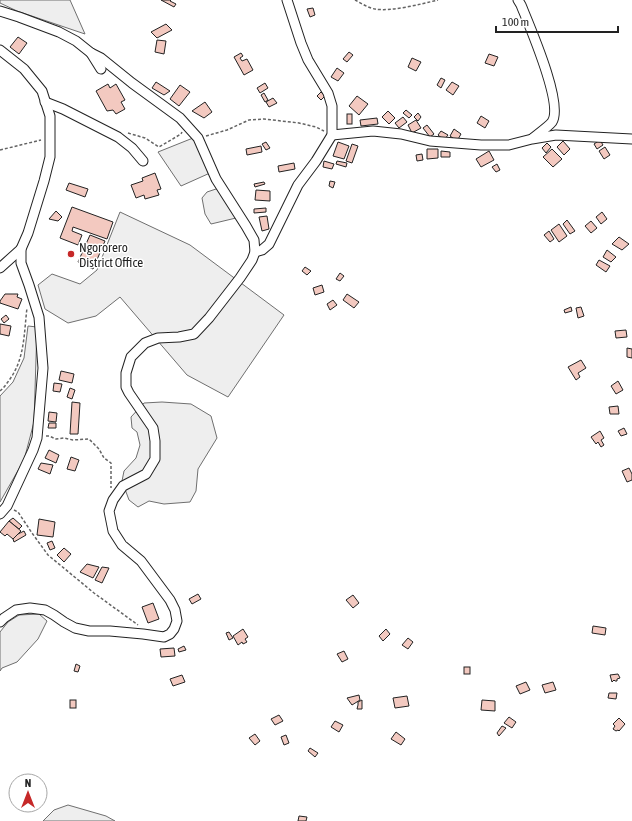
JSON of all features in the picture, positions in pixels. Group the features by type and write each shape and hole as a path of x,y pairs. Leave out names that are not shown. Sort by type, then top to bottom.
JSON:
{"street":[{"path":"255,252 262,250 269,244 298,185 316,161 332,135 332,106 328,94 308,60 287,0"},
{"path":"518,0 551,85 554,102 554,115 552,122 532,139"},
{"path":"0,11 60,32 76,41 91,53 101,58 180,118 198,138 216,179 254,240 255,252 252,260 240,278 209,318 194,334 179,337 158,338 145,343 131,357 126,373 126,387 153,428 155,458 146,474 123,486 113,500 109,511 112,531 122,546 141,561 170,600 175,610 177,621 174,629 170,634 164,637 110,631 89,631 75,628 45,610 30,608 16,610 0,622"},
{"path":"0,50 24,69 42,91 50,116 50,157 28,233 21,249 21,263 39,317 43,368 37,438 7,506 0,514"},
{"path":"91,53 101,69"},
{"path":"46,102 118,137 132,148 143,161"},
{"path":"332,135 372,131 402,134 430,141 481,145 509,145 556,135 632,139"},
{"path":"0,268 21,249"}],"path":[{"path":"355,0 374,9 389,10 438,0"},
{"path":"198,138 226,130 249,120 264,119 299,123 316,127 332,135"},
{"path":"124,132 145,138 159,147 181,134 187,125"},
{"path":"0,150 50,138"},
{"path":"0,391 16,370 22,349 27,307"},
{"path":"37,438 49,436 56,440 64,438 73,440 89,439 99,448 104,458 111,463 110,488"},
{"path":"7,506 18,512 48,554 94,593 142,628"}],"shaded area":[{"path":"0,0 70,0 85,34 17,11 0,3"},
{"path":"193,138 210,173 181,186 158,152"},
{"path":"219,188 236,218 211,224 205,214 202,198 207,192"},
{"path":"120,212 190,245 284,315 228,397 187,375 120,297 96,316 68,323 45,309 38,285 52,274 80,284 97,270"},
{"path":"28,326 37,327 34,422 24,460 0,502 0,396 13,382 24,358"},
{"path":"162,402 191,404 211,416 217,438 198,469 196,491 190,502 164,504 149,501 138,507 129,500 122,481 124,471 136,458 140,445 137,432 132,428 131,417 144,403"},
{"path":"39,614 47,621 38,639 17,662 2,668 0,671 0,632 8,622 19,615"},
{"path":"68,805 106,816 115,821 43,821 54,810"}],"building":[{"path":"161,0 171,0 170,1 176,4 174,7"},
{"path":"313,8 315,15 310,17 307,9"},
{"path":"166,24 172,30 157,38 151,32"},
{"path":"18,37 27,43 19,54 10,47"},
{"path":"157,40 166,41 164,54 155,52"},
{"path":"349,52 353,55 347,62 343,59"},
{"path":"241,53 243,56 240,58 242,61 247,59 253,70 244,75 234,57"},
{"path":"489,54 498,57 494,66 485,63"},
{"path":"412,58 421,62 416,71 408,67"},
{"path":"337,68 344,73 338,81 331,77"},
{"path":"441,78 445,80 441,88 437,85"},
{"path":"156,82 170,91 164,95 152,88"},
{"path":"452,82 459,86 453,95 446,90"},
{"path":"265,83 268,88 260,93 257,88"},
{"path":"108,84 110,88 116,84 125,100 121,102 125,109 116,114 113,110 107,111 96,91"},
{"path":"180,85 190,92 179,106 170,99"},
{"path":"321,92 325,96 321,100 317,96"},
{"path":"264,93 268,100 265,102 261,95"},
{"path":"357,96 368,104 359,115 349,106"},
{"path":"273,98 277,103 269,107 266,102"},
{"path":"205,102 212,112 204,118 192,111"},
{"path":"406,110 412,115 409,118 403,113"},
{"path":"388,111 395,118 389,124 382,117"},
{"path":"418,113 421,117 418,121 414,117"},
{"path":"347,114 352,114 352,124 347,124"},
{"path":"481,116 489,121 485,128 477,123"},
{"path":"403,117 407,122 399,128 395,123"},
{"path":"377,118 378,124 361,126 360,120"},
{"path":"416,120 421,128 412,133 408,125"},
{"path":"427,125 434,134 430,137 423,128"},
{"path":"454,129 461,134 457,141 450,136"},
{"path":"441,131 448,135 444,140 438,135"},
{"path":"600,140 603,145 597,149 594,144"},
{"path":"563,141 570,149 564,155 557,147"},
{"path":"266,142 270,148 266,150 262,144"},
{"path":"338,142 349,146 344,159 333,156"},
{"path":"547,143 551,147 546,153 542,148"},
{"path":"352,144 358,146 352,163 346,161"},
{"path":"261,146 262,152 247,155 246,149"},
{"path":"605,147 610,155 604,159 599,151"},
{"path":"427,149 438,149 438,158 427,159"},
{"path":"552,149 562,159 553,167 543,157"},
{"path":"441,151 450,152 450,157 441,157"},
{"path":"489,151 494,160 481,167 476,159"},
{"path":"422,154 423,160 417,161 416,155"},
{"path":"324,161 334,164 332,169 323,167"},
{"path":"337,161 347,163 346,167 336,164"},
{"path":"294,163 295,169 279,172 278,166"},
{"path":"497,164 500,170 496,172 492,167"},
{"path":"155,173 161,189 157,190 159,195 145,199 144,195 136,198 131,185 143,181 142,178"},
{"path":"330,181 335,182 333,188 329,186"},
{"path":"264,182 265,184 255,187 254,184"},
{"path":"69,183 88,189 85,197 66,190"},
{"path":"256,190 270,191 270,201 255,200"},
{"path":"72,207 113,222 107,239 73,227 72,231 82,235 78,245 60,238"},
{"path":"266,208 266,212 254,213 254,209"},
{"path":"56,211 62,217 58,221 49,219"},
{"path":"602,212 607,219 601,224 596,217"},
{"path":"267,216 269,229 262,231 259,217"},
{"path":"567,220 575,231 570,234 563,224"},
{"path":"591,221 597,228 591,233 585,226"},
{"path":"559,224 567,236 559,242 551,230"},
{"path":"549,231 554,239 550,242 544,235"},
{"path":"90,235 105,241 93,269 78,262"},
{"path":"619,237 629,244 622,250 612,244"},
{"path":"607,250 616,257 611,262 603,257"},
{"path":"599,260 610,266 606,272 596,265"},
{"path":"305,267 311,271 307,275 302,271"},
{"path":"340,273 344,276 340,281 336,279"},
{"path":"322,285 324,292 315,295 313,288"},
{"path":"5,294 18,294 17,297 22,299 18,309 0,303"},
{"path":"347,294 359,302 354,308 343,300"},
{"path":"333,300 337,305 330,310 327,304"},
{"path":"571,307 572,311 565,313 564,310"},
{"path":"581,307 584,316 578,318 576,308"},
{"path":"6,315 9,319 4,323 1,319"},
{"path":"0,324 11,326 9,336 0,334"},
{"path":"626,330 627,337 616,338 615,331"},
{"path":"627,348 632,349 632,358 627,357"},
{"path":"581,360 586,368 578,373 580,377 576,380 568,367"},
{"path":"61,371 74,374 72,383 59,380"},
{"path":"618,381 623,390 616,394 611,386"},
{"path":"54,383 62,384 60,392 53,391"},
{"path":"70,388 75,390 72,399 67,397"},
{"path":"72,402 80,403 78,434 70,434"},
{"path":"618,406 619,414 610,414 609,407"},
{"path":"49,412 57,413 56,422 48,421"},
{"path":"49,423 56,423 56,428 48,428"},
{"path":"624,428 627,434 621,436 618,431"},
{"path":"600,431 604,438 601,440 604,445 601,447 598,442 596,444 591,437"},
{"path":"49,450 59,455 56,463 45,458"},
{"path":"71,457 79,460 75,471 67,469"},
{"path":"41,463 53,465 50,474 38,469"},
{"path":"629,468 632,474 632,480 627,482 622,471"},
{"path":"13,518 22,526 19,529 9,521"},
{"path":"39,519 55,522 53,537 37,535"},
{"path":"9,521 21,531 13,539 7,534 5,536 0,532"},
{"path":"24,531 26,535 14,542 13,539"},
{"path":"52,541 55,548 50,550 47,543"},
{"path":"64,548 71,554 64,562 57,555"},
{"path":"87,564 99,567 93,578 80,572"},
{"path":"102,567 109,568 102,583 95,580"},
{"path":"198,594 201,599 192,604 189,599"},
{"path":"353,595 359,603 353,608 346,600"},
{"path":"153,603 159,619 148,623 142,607"},
{"path":"593,626 606,628 605,635 592,633"},
{"path":"243,629 248,637 245,639 247,642 243,644 242,642 238,645 233,636"},
{"path":"386,629 390,634 383,641 379,636"},
{"path":"229,632 233,638 229,640 226,633"},
{"path":"408,638 413,642 408,649 402,645"},
{"path":"184,646 186,650 179,652 178,649"},
{"path":"174,648 175,656 161,657 160,649"},
{"path":"344,651 348,659 342,662 337,654"},
{"path":"76,664 80,666 78,672 74,671"},
{"path":"464,667 470,667 470,674 464,674"},
{"path":"618,674 620,678 617,679 617,681 614,680 612,682 610,675"},
{"path":"182,675 185,682 173,686 170,679"},
{"path":"526,682 530,690 520,694 516,686"},
{"path":"553,682 556,690 545,693 542,685"},
{"path":"609,693 617,693 616,699 608,698"},
{"path":"359,695 360,700 352,705 347,698"},
{"path":"407,696 409,706 395,708 393,698"},
{"path":"70,700 76,700 76,708 70,708"},
{"path":"362,700 362,709 357,709 358,702"},
{"path":"482,700 495,701 495,711 481,710"},
{"path":"279,715 283,721 275,725 271,719"},
{"path":"509,717 516,722 512,728 504,723"},
{"path":"619,718 625,724 619,731 616,731 613,729 615,726 613,724"},
{"path":"335,721 343,725 339,732 331,727"},
{"path":"502,726 506,728 499,736 497,733"},
{"path":"396,732 405,739 401,745 391,739"},
{"path":"255,734 260,741 255,745 249,738"},
{"path":"286,735 289,743 284,745 281,737"},
{"path":"310,748 318,753 315,757 308,751"},
{"path":"299,816 307,817 306,821 298,821"}],"place":[{"name":"Ngororero District Office","path":"71,254"}]}
